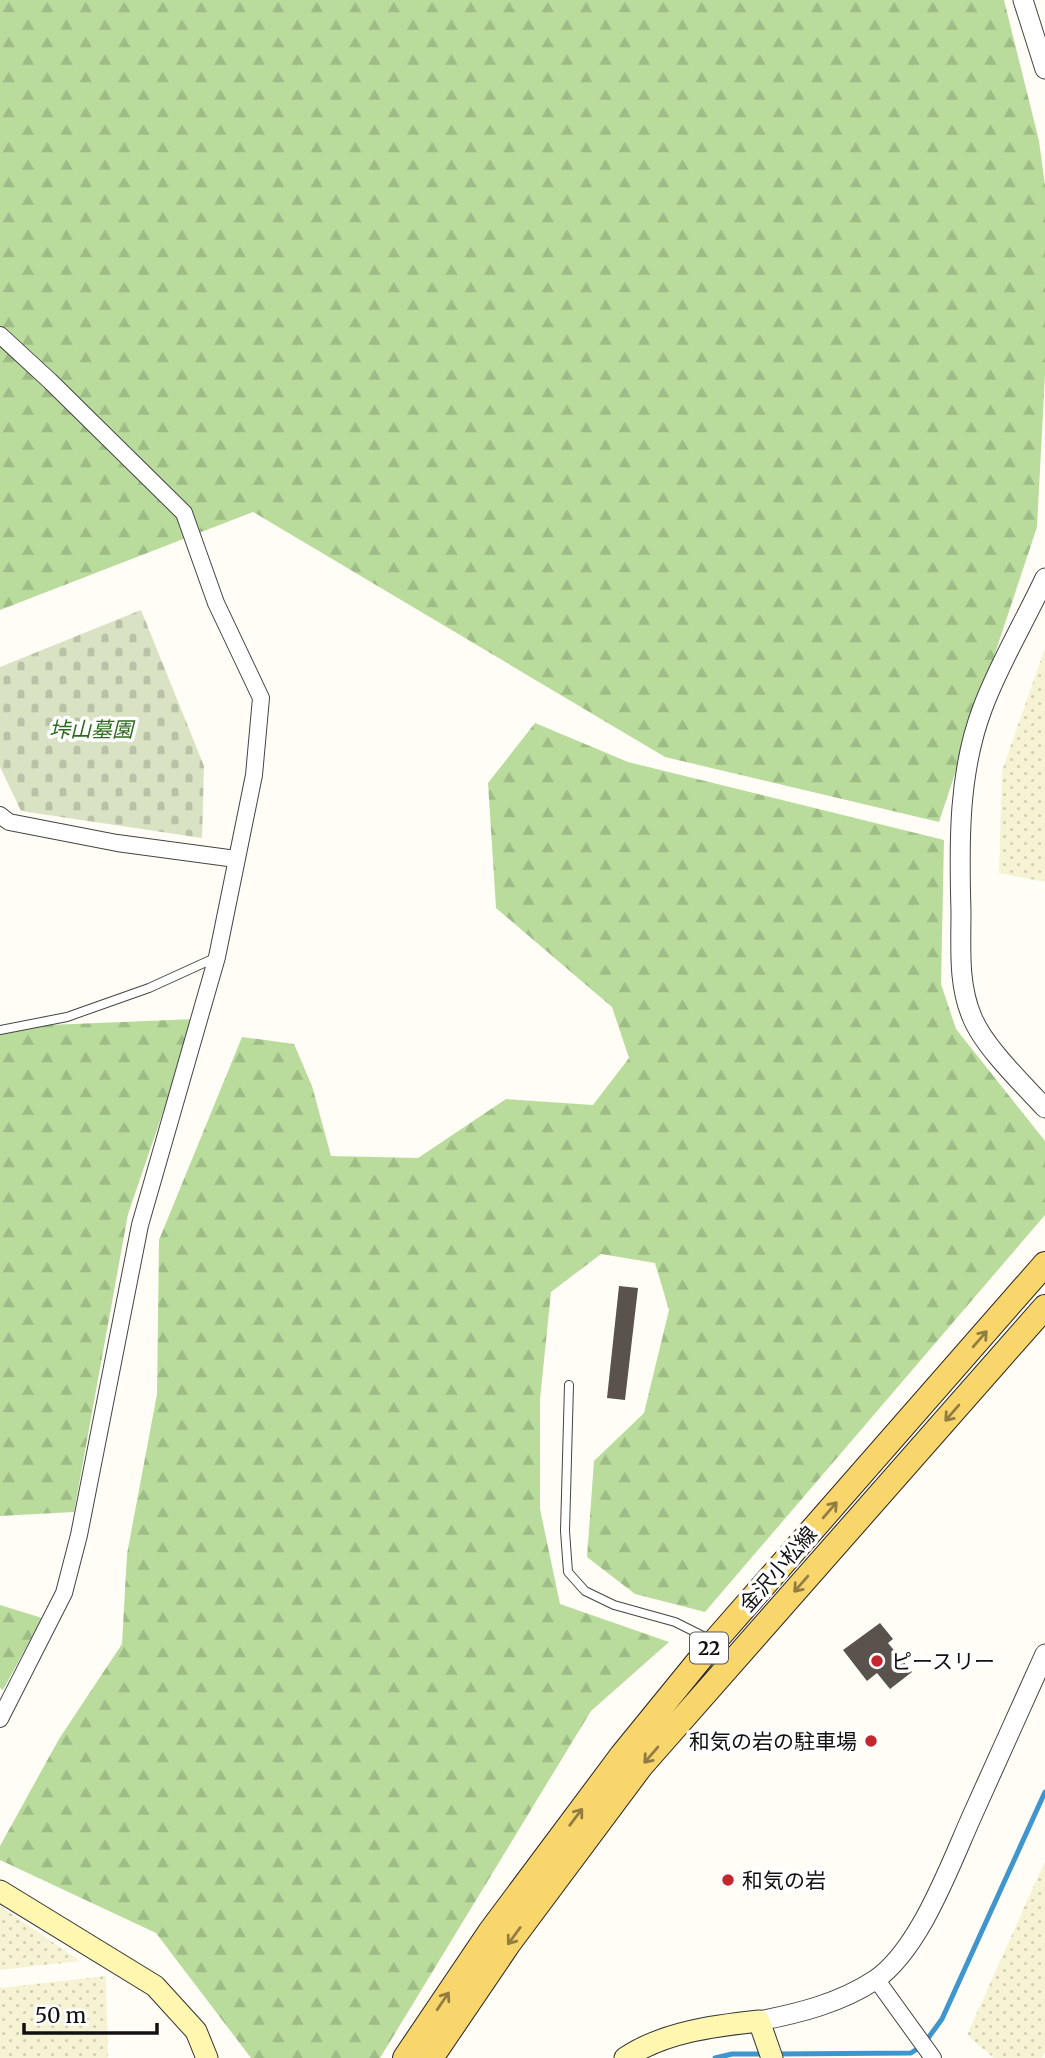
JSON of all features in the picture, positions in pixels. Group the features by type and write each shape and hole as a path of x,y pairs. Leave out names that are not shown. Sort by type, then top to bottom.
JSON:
{"main road":[{"name":"金沢小松線","path":"405,2058 490,1932 622,1755 714,1642 1045,1264"},
{"name":"金沢小松線","path":"431,2058 509,1942 641,1766 1045,1307"},
{"path":"0,1891 155,1986 195,2031 208,2058"},
{"path":"625,2058 646,2044 712,2026 762,2029 772,2058"}],"street":[{"path":"1023,0 1045,69"},
{"path":"0,335 184,513 216,603 261,698 254,775 217,957 141,1225 79,1535 64,1593 0,1719"},
{"path":"1045,578 995,676 981,710 967,760 962,803 960,895 962,982 973,1020 1004,1063 1045,1108"},
{"path":"0,814 9,822 117,843 236,859"},
{"path":"762,2029 835,2001 876,1979 899,1956 929,1911 1045,1654"},
{"path":"876,1979 933,2058"}],"lane":[{"path":"0,1030 67,1017 149,988 217,957"},
{"path":"569,1385 565,1531 568,1572 585,1591 614,1605 675,1622 714,1642"}],"shaded area":[{"path":"1045,648 1045,882 999,873 1002,771"},
{"path":"1045,1861 1045,2052 1042,2058 994,2058 967,2035"},
{"path":"0,1906 80,1961 0,1970"},
{"path":"106,1976 108,2058 0,2058 0,1988"}],"green space":[{"path":"0,0 1004,0 1039,141 1045,185 1045,374 1037,527 939,822 665,757 253,512 0,610"},
{"name":"垰山墓園","path":"141,610 204,766 202,838 21,811 0,767 0,667"},
{"path":"535,723 628,762 944,840 941,984 956,1029 1045,1141 1045,1215 705,1612 635,1594 587,1557 594,1461 644,1413 669,1310 655,1263 601,1254 551,1292 540,1399 540,1509 560,1604 669,1642 591,1711 380,2058 251,2058 156,1933 0,1860 0,1846 59,1739 122,1644 127,1554 157,1394 159,1240 242,1037 294,1044 312,1086 331,1156 418,1158 506,1099 593,1105 629,1058 612,1007 496,908 488,783"},
{"path":"195,1019 128,1214 74,1512 0,1516 0,1027"},
{"path":"0,1605 42,1618 3,1690 0,1688"}],"building":[{"path":"619,1286 638,1288 625,1400 607,1398"},
{"name":"ピースリー","path":"880,1623 893,1639 888,1643 912,1672 890,1689 877,1673 867,1681 843,1650"}],"waterway":[{"path":"776,2054 911,2053 923,2045 942,2019 1045,1792"},
{"path":"715,2058 732,2054 766,2054"}],"place":[{"name":"ピースリー","path":"877,1661"},
{"name":"和気の岩の駐車場","path":"871,1741"},
{"name":"和気の岩","path":"728,1880"}]}
